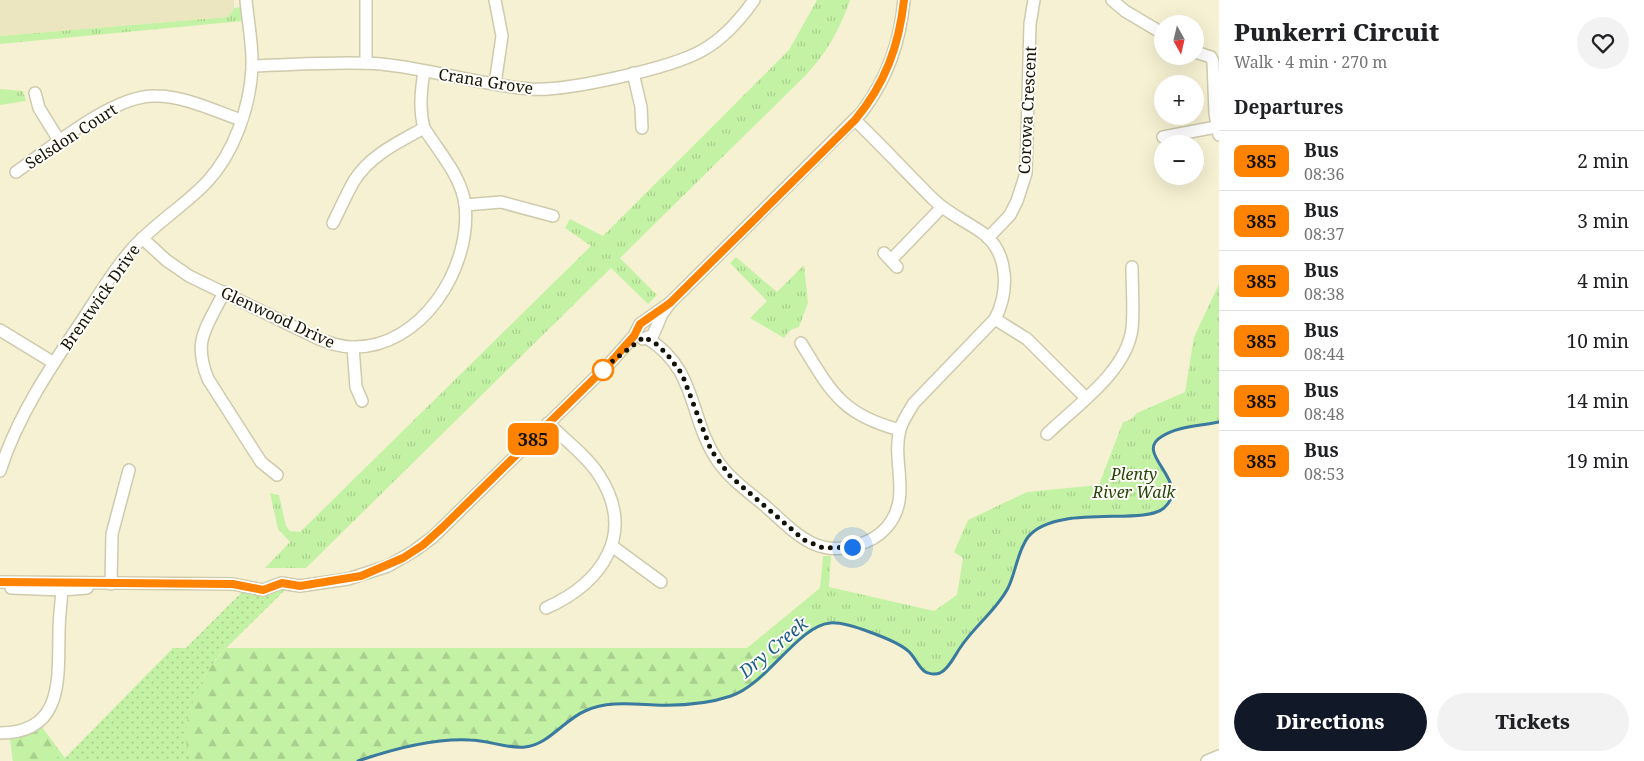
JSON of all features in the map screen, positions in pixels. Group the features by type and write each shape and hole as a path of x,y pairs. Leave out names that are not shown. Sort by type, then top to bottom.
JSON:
{"street":[{"name":"Brentwick Drive","path":"0,471 24,414 54,363 108,280 142,238 208,181 231,145 242,120 252,66 246,0"},
{"path":"366,0 366,63"},
{"path":"494,84 502,36 495,0"},
{"name":"Crana Grove","path":"252,66 366,63 539,90 633,73 668,64 703,50 734,26 754,0"},
{"path":"0,587 57,587 111,584 233,584 263,590 282,583 300,586 361,576 388,566 414,551 443,527 610,363 647,331 670,303 855,120 876,93 891,62 899,37 904,0"},
{"name":"Corowa Crescent","path":"988,238 1010,215 1017,201 1026,172 1030,24 1034,0"},
{"path":"1112,0 1125,11 1154,28"},
{"path":"1182,135 1218,131 1213,62 1211,57 1204,55"},
{"name":"Glenwood Drive","path":"142,238 173,265 336,346 353,348 380,342 396,335 411,326 434,305 451,281 464,243 465,204 451,169 424,128 420,108 424,71"},
{"path":"633,73 641,107 642,128"},
{"path":"35,94 39,108 60,142"},
{"name":"Selsdon Court","path":"16,172 126,100 147,96 174,98 242,120"},
{"path":"647,331 667,354 687,384 706,439 722,467 804,540 823,548 843,549 863,544 886,528 894,517 902,487 898,452 900,430 914,403 996,318 1002,302 1005,280 1001,259 988,238 942,207 855,120"},
{"path":"333,223 355,180 365,168 390,146 424,128"},
{"path":"465,204 501,202 522,206 553,216"},
{"path":"891,260 942,207"},
{"path":"1047,434 1117,366 1126,348 1132,320 1132,267"},
{"path":"224,292 201,339 200,352 203,365 208,379 261,462 277,475"},
{"path":"996,318 1027,339 1085,397"},
{"path":"0,330 54,363"},
{"path":"801,343 828,388 840,401 865,419 900,430"},
{"path":"353,348 356,387 362,401"},
{"path":"546,608 565,599 586,585 605,562 612,546 613,512 606,486 598,473 548,424"},
{"path":"111,584 112,534 128,470"},
{"path":"612,546 661,582"},
{"path":"0,582 57,587"},
{"path":"0,733 29,727 39,720 51,706 59,679 57,587"},
{"path":"1207,761 1219,756"}],"shaded area":[{"path":"0,0 234,0 234,8 228,17 0,36"}],"green space":[{"path":"817,0 850,0 837,31 820,58 805,76 620,258 657,295 648,304 611,268 306,568 265,568 290,542 278,529 270,493 279,495 286,526 290,531 300,532 591,246 565,228 570,219 603,236 789,50"},
{"path":"241,7 243,21 0,44 0,36 228,17 234,8"},
{"path":"0,89 23,91 26,101 0,105"},
{"path":"736,257 777,292 804,265 808,303 799,327 790,330 784,338 750,318 767,301 730,263"},
{"name":"Plenty River Walk","path":"1219,284 1219,422 1167,433 1154,444 1157,461 1168,480 1171,490 1170,499 1161,511 1142,515 1067,519 1053,522 1029,536 1019,554 1008,588 996,606 971,631 951,663 940,673 934,674 924,671 910,653 899,644 839,623 822,626 792,648 747,648 820,588 823,556 831,556 829,587 934,611 957,595 963,558 954,552 968,520 1027,492 1099,485 1123,422 1130,420 1137,413 1185,392 1194,337"},
{"path":"246,588 282,588 284,591 218,656 206,674 200,686 188,749 194,761 13,761 10,738 24,735 41,726 65,758 173,648 186,648"},
{"path":"226,648 792,648 759,681 736,695 695,704 620,704 595,707 571,719 542,741 526,747 519,748 476,740 455,740 413,746 358,761 194,761 186,742 189,715 204,678"},
{"path":"41,726 53,742 59,761 13,761 10,738 24,735"}],"waterway":[{"name":"Dry Creek","path":"358,761 385,752 442,741 477,740 511,747 525,747 541,742 577,715 593,708 619,704 684,705 722,699 744,690 806,634 830,623 858,628 892,641 909,652 924,671 932,674 940,673 949,665 966,640 1003,596 1011,582 1024,543 1038,528 1066,519 1143,515 1162,510 1171,498 1172,488 1157,460 1154,444 1167,433 1219,422"}],"bus line":[{"name":"385","path":"0,582 233,584 251,586 255,589 263,590 282,583 300,586 361,576 388,566 414,551 433,537 610,363 634,336 640,324 670,303 722,254 855,120 876,93 891,62 899,37 904,0"}],"route":[{"path":"603,370 598,375 610,363 644,337 655,343 667,354 682,374 692,395 711,450 730,476 804,540 823,548 843,549 852,547"}]}
